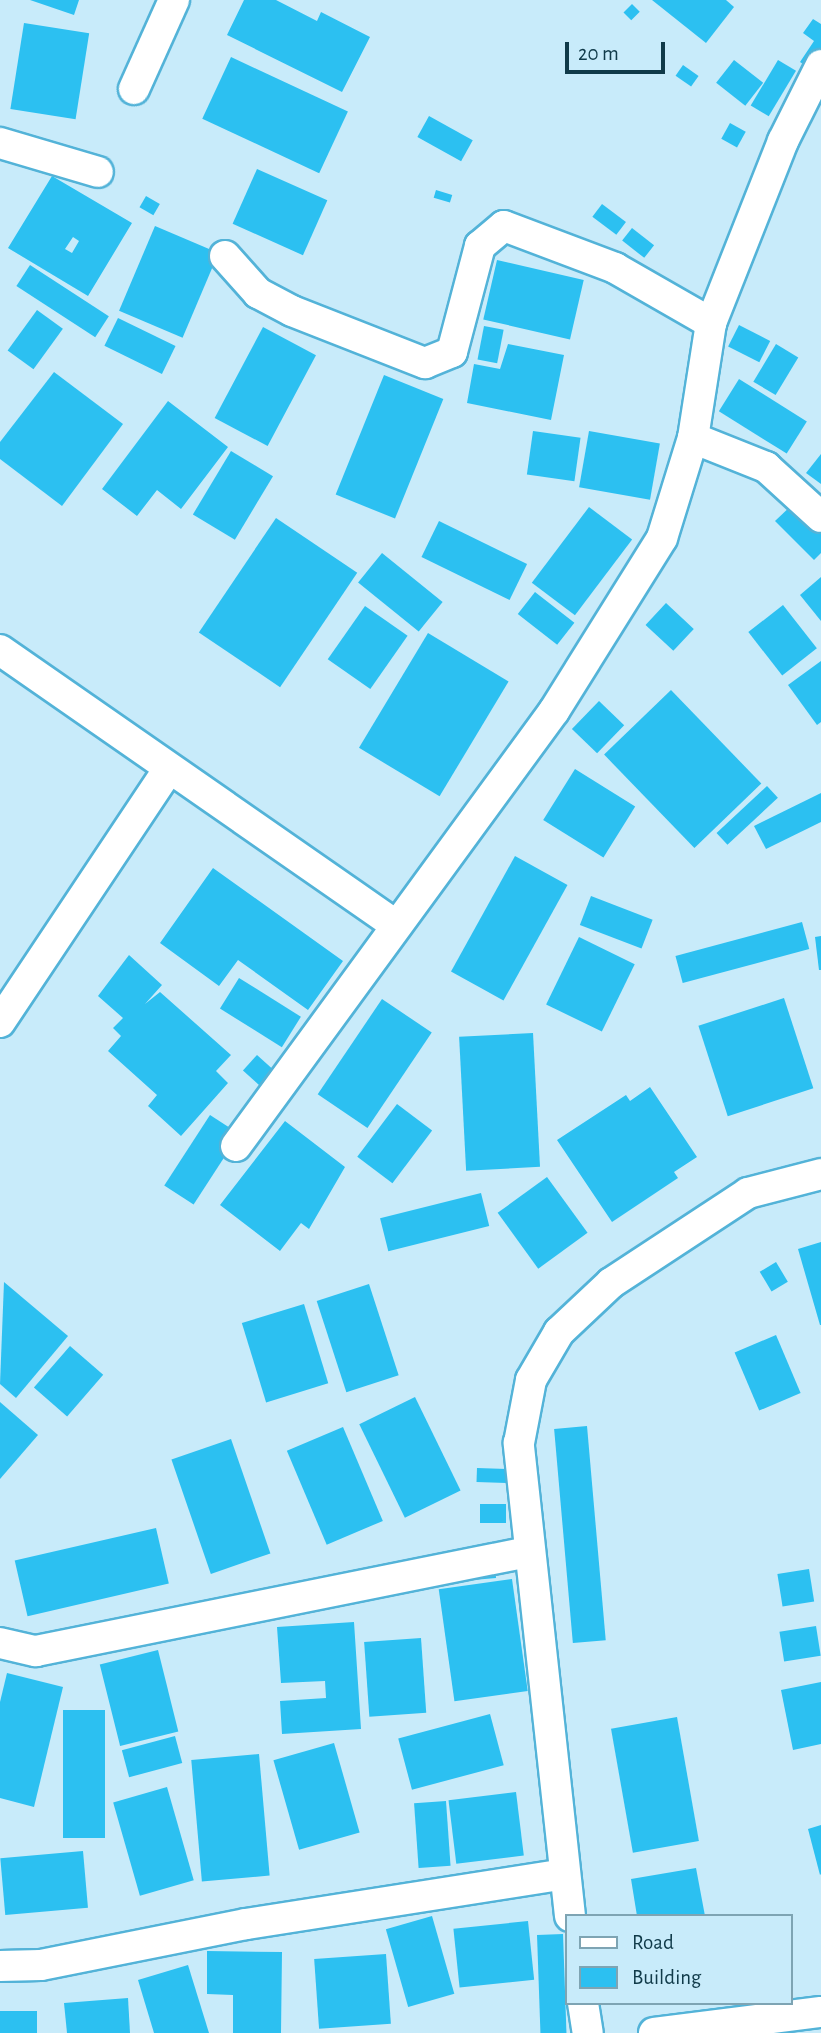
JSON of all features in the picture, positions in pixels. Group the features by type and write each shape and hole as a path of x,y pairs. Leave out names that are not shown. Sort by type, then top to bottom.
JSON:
{"street":[{"path":"134,89 174,0"},
{"path":"236,1146 394,924 554,711 662,538 692,438 711,323 783,141 821,65"},
{"path":"0,143 97,172"},
{"path":"225,256 258,293 292,311 425,363 452,352 480,246 504,226 615,268 711,323"},
{"path":"692,438 766,467 821,517"},
{"path":"0,650 168,770 394,924"},
{"path":"0,1022 168,770"},
{"path":"570,1914 528,1552 520,1412 531,1380 559,1332 611,1283 748,1194 821,1174"},
{"path":"0,1643 36,1651 528,1552"},
{"path":"0,1966 41,1965 246,1924 564,1874"},
{"path":"583,2005 588,2033"},
{"path":"654,2033 821,2012"}],"building":[{"path":"30,0 79,0 74,15"},
{"path":"244,0 276,0 317,21 321,12 370,37 342,92 227,35"},
{"path":"652,0 726,0 734,7 706,43"},
{"path":"632,4 640,12 631,20 624,12"},
{"path":"813,19 821,24 821,57 812,70 800,62 814,41 803,33"},
{"path":"24,23 89,33 76,119 10,109"},
{"path":"231,57 348,112 319,173 202,119"},
{"path":"734,60 763,83 745,106 716,83"},
{"path":"778,60 796,71 769,116 751,105"},
{"path":"683,65 699,76 691,87 676,76"},
{"path":"429,116 473,140 461,161 417,137"},
{"path":"730,123 746,132 737,147 721,139"},
{"path":"257,169 327,200 303,255 233,224"},
{"path":"52,176 132,223 88,296 8,248","holes":["73,237 79,241 72,253 65,249"]},
{"path":"436,190 452,195 450,203 434,198"},
{"path":"146,196 160,204 153,215 140,207"},
{"path":"602,204 626,222 616,235 592,217"},
{"path":"155,226 219,253 183,338 119,311"},
{"path":"632,228 654,245 644,258 622,241"},
{"path":"497,260 584,280 570,339 483,319"},
{"path":"30,265 109,316 95,337 16,286"},
{"path":"37,310 63,329 33,369 8,350"},
{"path":"118,318 176,346 162,374 104,346"},
{"path":"739,325 770,341 759,362 728,346"},
{"path":"484,326 504,330 497,363 478,359"},
{"path":"263,327 316,355 268,446 215,418"},
{"path":"508,344 564,355 551,420 467,403 474,364 500,369"},
{"path":"776,344 798,357 776,395 753,382"},
{"path":"54,372 123,424 62,506 0,459 0,442"},
{"path":"384,375 443,399 395,519 336,495"},
{"path":"739,379 807,421 787,454 719,411"},
{"path":"168,401 228,447 181,509 157,490 137,516 102,489"},
{"path":"533,431 581,438 574,481 527,475"},
{"path":"589,431 660,444 650,500 579,487"},
{"path":"231,451 273,476 235,540 193,514"},
{"path":"821,454 821,484 806,473"},
{"path":"793,504 821,531 821,553 814,560 775,521"},
{"path":"589,507 632,539 575,615 532,583"},
{"path":"276,518 357,573 280,687 199,632"},
{"path":"439,521 527,564 510,600 421,557"},
{"path":"382,553 443,602 419,632 358,583"},
{"path":"821,577 821,621 800,595"},
{"path":"535,592 574,623 557,645 518,614"},
{"path":"666,603 694,629 673,651 646,625"},
{"path":"783,605 817,648 782,675 748,632"},
{"path":"365,606 408,636 370,689 328,659"},
{"path":"428,633 509,681 440,796 359,748"},
{"path":"821,661 821,722 817,725 788,685"},
{"path":"671,690 761,784 694,848 604,755"},
{"path":"599,701 624,725 597,753 572,729"},
{"path":"575,769 635,807 603,858 543,820"},
{"path":"767,786 778,798 727,845 717,833"},
{"path":"821,793 821,822 766,849 754,826"},
{"path":"515,856 567,885 503,1001 451,971"},
{"path":"213,868 343,961 308,1010 238,960 219,986 160,943"},
{"path":"591,896 653,920 642,949 580,925"},
{"path":"802,922 809,949 683,983 675,956"},
{"path":"821,936 821,970 819,970 815,937"},
{"path":"579,937 635,964 602,1032 546,1004"},
{"path":"129,955 162,985 145,1004 160,992 231,1055 216,1071 228,1083 181,1136 148,1106 157,1095 108,1051 121,1036 113,1028 123,1018 98,996"},
{"path":"239,978 301,1017 282,1047 220,1009"},
{"path":"784,998 813,1088 728,1116 698,1026"},
{"path":"382,999 432,1033 367,1128 318,1094"},
{"path":"533,1033 540,1167 466,1171 459,1037"},
{"path":"257,1055 280,1076 266,1091 243,1071"},
{"path":"650,1087 697,1157 674,1172 678,1178 612,1222 557,1140 626,1095 630,1101"},
{"path":"397,1104 432,1130 392,1183 357,1157"},
{"path":"210,1115 239,1134 194,1205 164,1185"},
{"path":"285,1121 345,1167 309,1229 301,1223 280,1251 220,1205"},
{"path":"547,1177 588,1233 538,1269 498,1213"},
{"path":"481,1193 489,1226 388,1251 380,1218"},
{"path":"821,1242 821,1325 820,1325 798,1249"},
{"path":"776,1262 788,1282 772,1292 760,1272"},
{"path":"4,1282 68,1336 16,1398 0,1384"},
{"path":"369,1284 399,1375 346,1392 317,1301"},
{"path":"304,1304 328,1383 266,1402 242,1323"},
{"path":"776,1335 801,1393 759,1411 735,1353"},
{"path":"70,1346 103,1375 67,1416 34,1388"},
{"path":"415,1397 461,1490 405,1518 359,1424"},
{"path":"0,1402 38,1435 0,1479"},
{"path":"587,1426 606,1640 573,1643 554,1429"},
{"path":"343,1427 383,1521 327,1545 287,1451"},
{"path":"231,1439 270,1553 211,1574 171,1460"},
{"path":"477,1468 507,1469 506,1483 477,1482"},
{"path":"480,1504 506,1504 506,1523 480,1523"},
{"path":"156,1528 169,1584 28,1616 15,1561"},
{"path":"495,1566 496,1578 473,1580 472,1568"},
{"path":"809,1569 814,1602 783,1607 777,1574"},
{"path":"512,1579 528,1691 454,1701 439,1589"},
{"path":"354,1622 361,1729 282,1734 280,1701 326,1698 325,1681 281,1683 277,1627"},
{"path":"816,1626 821,1656 784,1661 779,1632"},
{"path":"421,1638 426,1713 369,1717 364,1642"},
{"path":"158,1650 178,1732 120,1746 100,1665"},
{"path":"7,1673 63,1687 34,1807 0,1798 0,1702"},
{"path":"821,1682 821,1744 793,1750 781,1690"},
{"path":"63,1710 105,1710 105,1838 63,1838"},
{"path":"490,1714 504,1765 412,1790 398,1739"},
{"path":"677,1717 699,1841 633,1853 611,1729"},
{"path":"175,1736 182,1763 129,1777 122,1750"},
{"path":"334,1743 360,1832 299,1850 273,1760"},
{"path":"259,1754 270,1876 202,1881 191,1760"},
{"path":"167,1787 194,1880 140,1896 113,1802"},
{"path":"516,1792 524,1856 456,1864 449,1800"},
{"path":"446,1801 451,1866 419,1868 414,1803"},
{"path":"821,1825 821,1874 820,1875 808,1829"},
{"path":"83,1851 88,1908 5,1915 0,1858"},
{"path":"696,1868 705,1914 637,1914 631,1879"},
{"path":"432,1916 454,1994 408,2007 386,1929"},
{"path":"528,1921 534,1980 460,1988 453,1929"},
{"path":"563,1934 566,2033 540,2033 537,1935"},
{"path":"207,1951 282,1952 281,2033 233,2033 233,1995 207,1994"},
{"path":"386,1954 391,2024 319,2029 314,1959"},
{"path":"188,1965 209,2033 154,2033 138,1980"},
{"path":"128,1998 130,2033 67,2033 64,2003"},
{"path":"0,2011 37,2011 37,2033 0,2033"}]}
